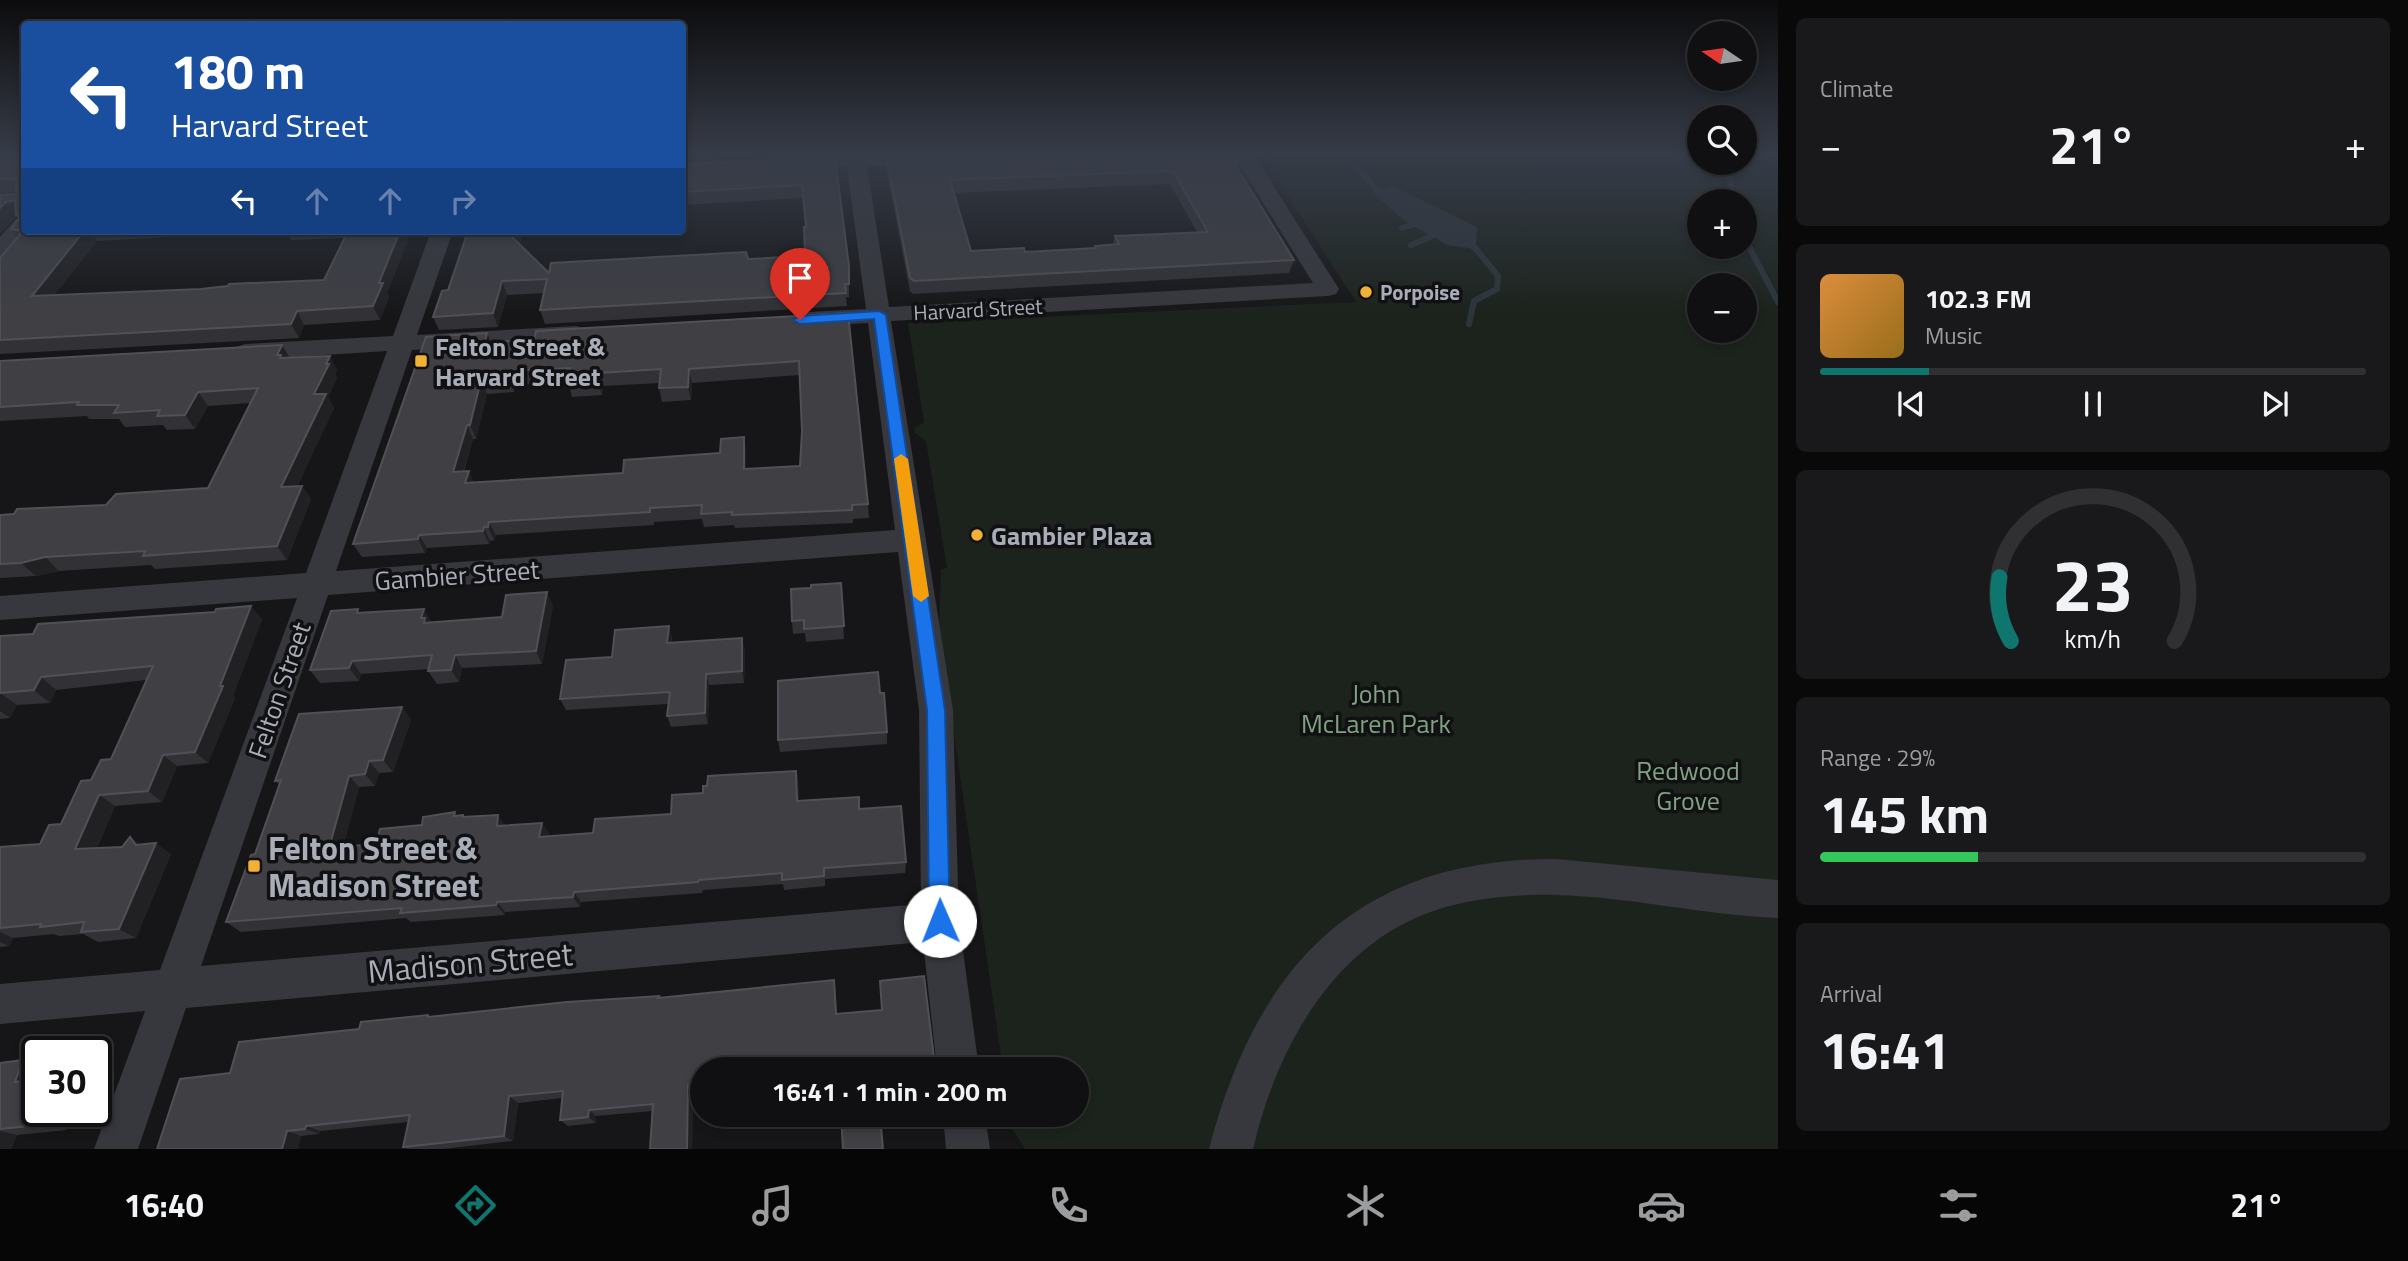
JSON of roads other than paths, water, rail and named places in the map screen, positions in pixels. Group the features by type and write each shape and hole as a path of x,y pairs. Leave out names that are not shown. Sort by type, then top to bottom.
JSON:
{"street":[{"path":"863,208 936,710 940,921 957,1057"},
{"name":"Harvard Street","path":"784,321 1328,289 1277,208"},
{"path":"0,251 21,226"},
{"name":"Felton Street","path":"116,1149 441,235"},
{"path":"222,353 593,332"},
{"name":"Gambier Street","path":"0,608 913,540"},
{"path":"1231,1149 1238,1114 1268,1040 1310,976 1359,930 1406,902 1459,885 1525,878 1576,878 1778,899"},
{"name":"Madison Street","path":"0,1004 940,921"},
{"path":"965,1127 968,1149"}],"waterway":[{"path":"1402,228 1423,221"},
{"path":"1411,245 1432,236 1432,225"},
{"path":"1466,242 1476,249 1498,276 1497,289 1474,301 1469,324"},
{"path":"1755,259 1778,302"}],"place":[{"name":"Porpoise","path":"1366,292"},
{"name":"Felton Street & Harvard Street","path":"421,361"},
{"name":"Gambier Plaza","path":"977,535"},
{"name":"Felton Street & Madison Street","path":"254,866"}],"park label":[{"name":"John McLaren Park","path":"1376,708"},
{"name":"Redwood Grove","path":"1688,785"}]}
